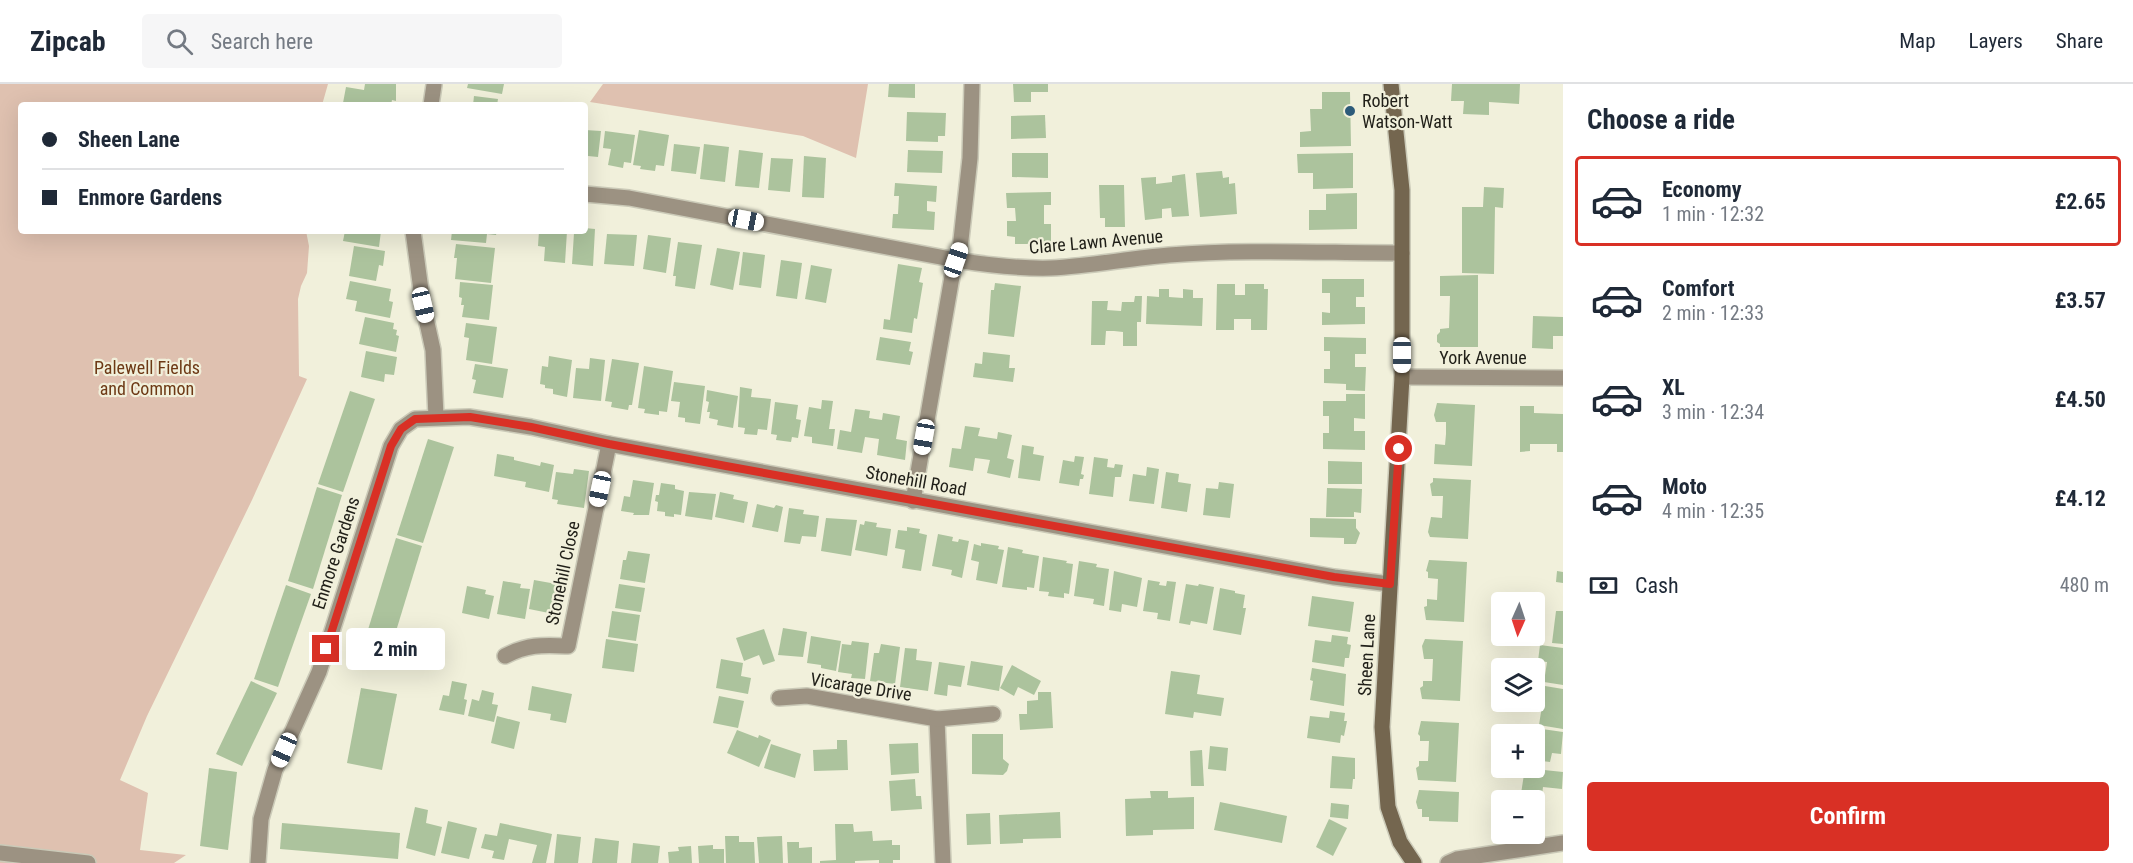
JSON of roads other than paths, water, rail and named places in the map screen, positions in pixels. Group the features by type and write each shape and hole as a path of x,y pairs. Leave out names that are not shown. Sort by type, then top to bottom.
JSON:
{"main road":[{"name":"Sheen Lane","path":"1391,84 1402,190 1402,377 1382,727 1389,807 1400,842 1414,863"}],"street":[{"path":"431,102 434,85"},
{"path":"913,501 956,260 960,249 970,158 972,86"},
{"name":"Clare Lawn Avenue","path":"588,194 629,198 956,260 1008,267 1050,268 1216,252 1402,253"},
{"path":"412,234 423,305 433,350 436,417"},
{"name":"York Avenue","path":"1402,377 1563,378"},
{"name":"Stonehill Road","path":"436,417 470,417 531,427 609,444 913,501 1334,577 1390,584"},
{"name":"Enmore Gardens","path":"258,863 261,819 275,770 319,672 391,446 401,429 415,419 436,417"},
{"name":"Stonehill Close","path":"505,656 521,648 541,644 568,646 609,444"},
{"name":"Vicarage Drive","path":"779,698 807,696 937,719 993,714"},
{"path":"937,719 943,863"},
{"path":"1448,863 1457,859 1563,843"},
{"path":"0,853 88,863"}],"place":[{"name":"Robert Watson-Watt","path":"1350,111"}],"park label":[{"name":"Palewell Fields and Common","path":"147,378"}]}
